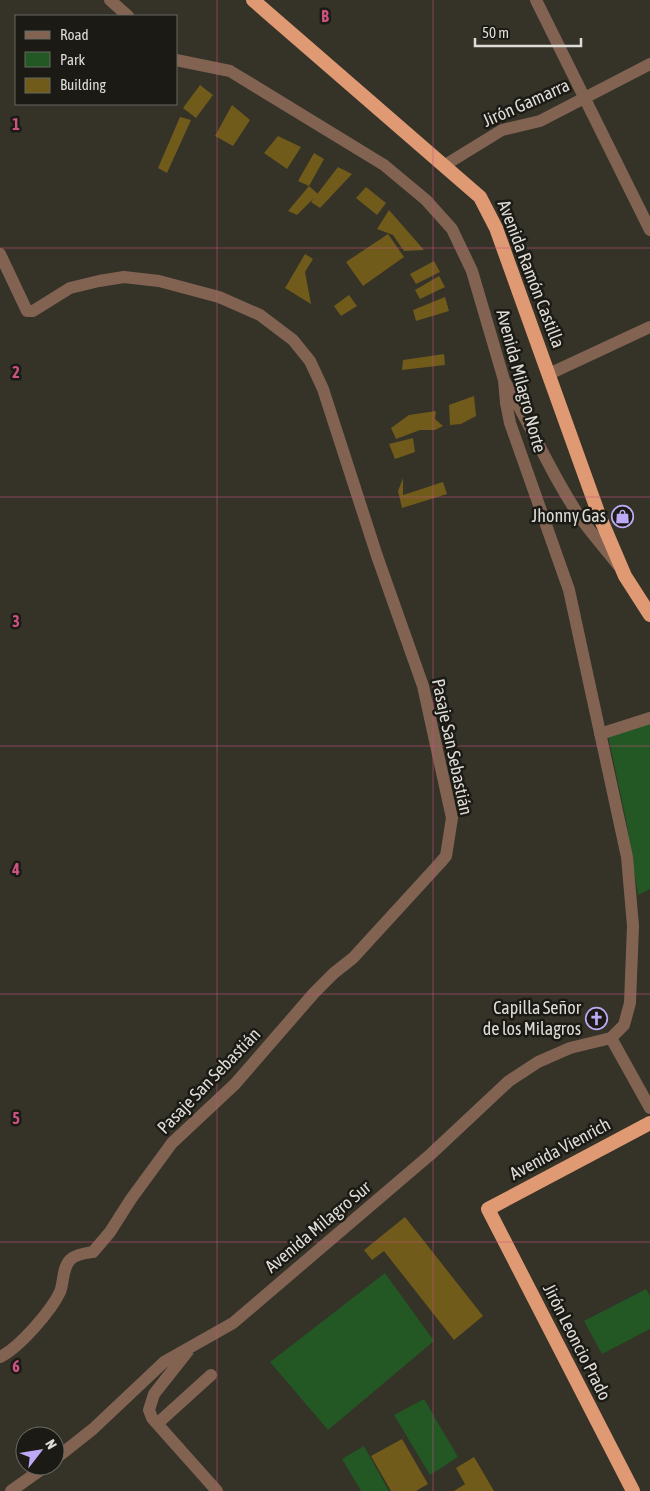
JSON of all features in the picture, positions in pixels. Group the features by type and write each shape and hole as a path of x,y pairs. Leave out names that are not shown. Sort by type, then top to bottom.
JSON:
{"highway":[{"name":"Avenida Ramón Castilla","path":"253,0 480,197 492,220 599,515 622,571 650,615"},
{"name":"Avenida Vienrich","path":"488,1209 650,1123"},
{"name":"Jirón Leoncio Prado","path":"488,1209 633,1491"}],"street":[{"path":"110,0 127,15"},
{"path":"536,0 650,230"},
{"name":"Avenida Milagro Norte","path":"178,60 230,71 384,165 426,200 452,228 472,271 504,380 510,423 569,590 627,857 633,926 630,1003 624,1025 611,1038"},
{"name":"Jirón Gamarra","path":"445,165 502,130 540,121 650,64"},
{"name":"Pasaje San Sebastián","path":"0,254 27,311 33,311 70,288 99,281 124,277 159,281 219,297 260,315 293,340 310,361 323,389 377,556 423,686 452,818 446,856 353,958 334,973 314,993 234,1084 172,1143 131,1198 110,1232 93,1252 78,1255 71,1259 55,1301 8,1353 0,1356"},
{"path":"549,374 650,327"},
{"path":"504,380 523,412 556,478 582,520 622,571"},
{"path":"600,734 650,718"},
{"path":"611,1038 650,1108"},
{"name":"Avenida Milagro Sur","path":"65,1451 93,1429 164,1362 233,1323 431,1154 509,1081 538,1062 570,1048 611,1038"},
{"path":"191,1347 154,1394 149,1405 152,1418 217,1491"},
{"path":"158,1423 211,1375"},
{"path":"11,1491 32,1476"}],"green space":[{"path":"650,722 650,889 638,895 626,820 608,736"},
{"path":"385,1273 434,1341 328,1430 270,1362"},
{"path":"646,1289 650,1296 650,1329 602,1354 584,1321"},
{"path":"424,1399 458,1457 430,1475 394,1415"},
{"path":"364,1446 389,1491 361,1491 342,1459"}],"building":[{"path":"200,85 213,95 196,118 183,108"},
{"path":"232,105 250,120 233,146 215,136"},
{"path":"180,117 191,120 167,173 158,168"},
{"path":"278,136 301,147 287,169 264,153"},
{"path":"314,153 324,159 309,186 298,181"},
{"path":"338,167 352,174 320,208 311,202"},
{"path":"309,186 318,194 297,215 288,211"},
{"path":"366,187 386,203 377,215 356,198"},
{"path":"389,210 424,250 404,251 393,235 377,229"},
{"path":"388,234 404,257 363,286 346,262"},
{"path":"305,254 313,259 305,272 311,304 285,288"},
{"path":"434,261 440,272 416,284 410,274"},
{"path":"439,276 445,287 420,299 415,290"},
{"path":"349,295 357,306 341,316 334,306"},
{"path":"445,297 449,311 416,321 413,310"},
{"path":"444,354 445,365 402,370 403,360"},
{"path":"474,396 476,416 461,424 450,425 449,405"},
{"path":"436,411 435,419 443,426 435,430 420,430 396,439 391,428 409,415"},
{"path":"413,438 415,452 395,459 389,444"},
{"path":"403,478 403,495 443,482 447,494 402,508 398,491"},
{"path":"405,1217 483,1316 454,1340 384,1251 372,1260 364,1250"},
{"path":"402,1439 428,1484 416,1491 391,1491 371,1456"},
{"path":"474,1457 494,1491 454,1491 465,1484 456,1468"}],"place":[{"name":"Jhonny Gas","path":"622,516"},
{"name":"Capilla Señor de los Milagros","path":"597,1018"}]}
